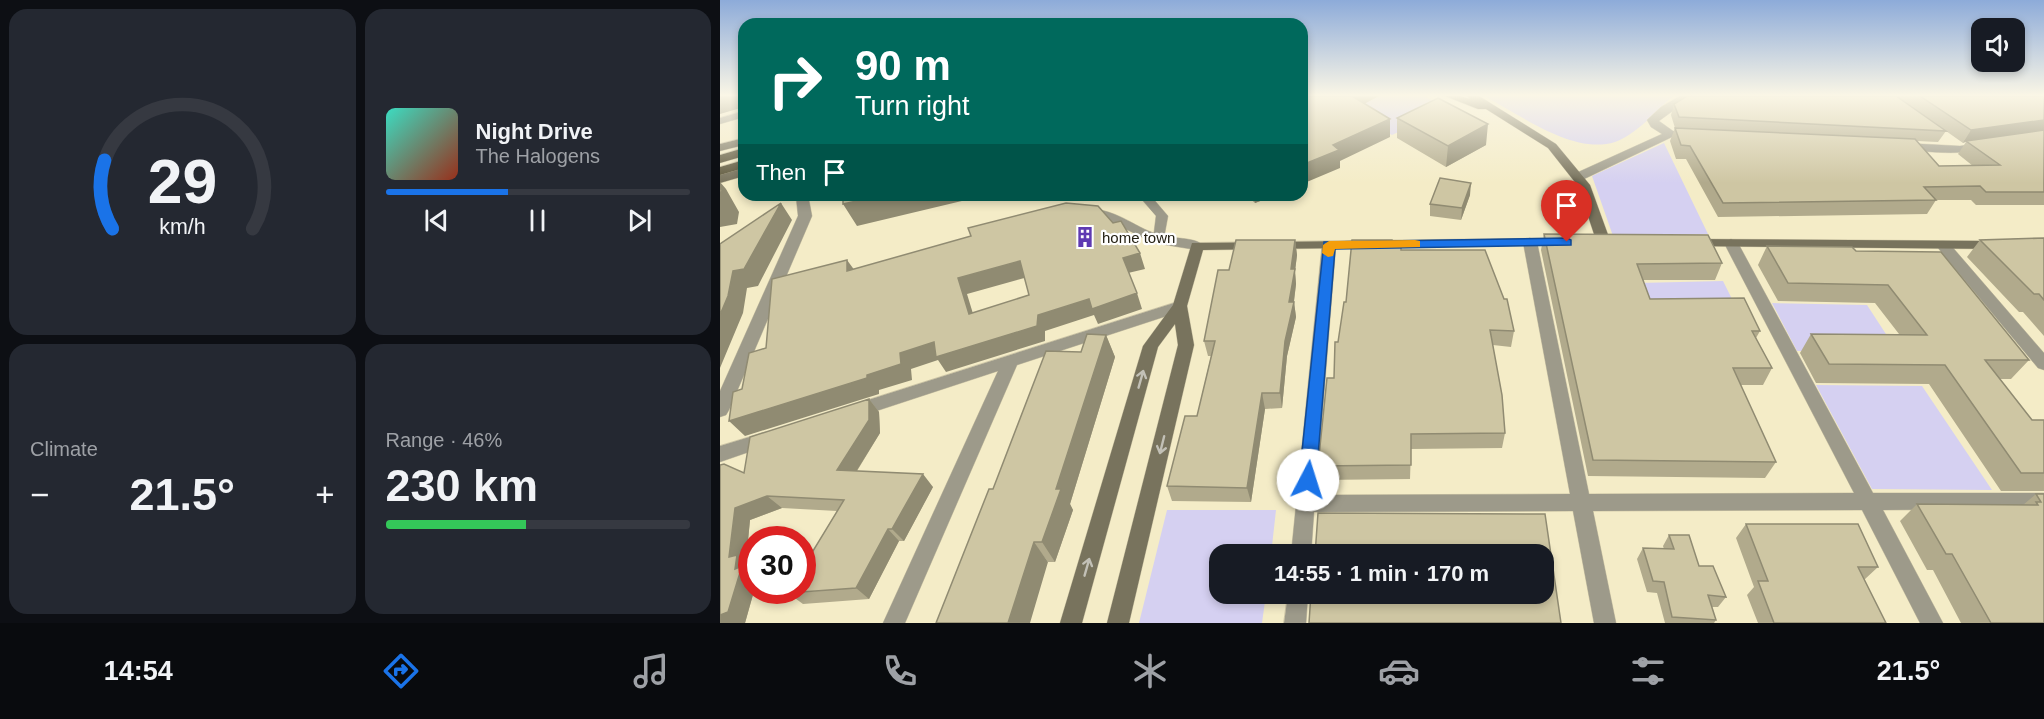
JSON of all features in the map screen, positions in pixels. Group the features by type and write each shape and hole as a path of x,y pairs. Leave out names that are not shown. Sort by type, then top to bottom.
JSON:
{"main road":[{"path":"720,159 738,154"},
{"path":"720,171 738,166"}],"street":[{"path":"1518,125 1552,146 1584,185 1604,243"},
{"path":"1655,125 1670,134 1705,136"},
{"path":"1578,177 1670,134"},
{"path":"1941,136 1960,149"},
{"path":"720,148 738,143"},
{"path":"1891,146 1960,149 1992,144"},
{"path":"720,179 738,174"},
{"path":"720,410 805,216 803,201"},
{"path":"1072,212 1104,213 1159,240 1197,246 1572,242"},
{"path":"1530,242 1605,623"},
{"path":"1673,243 2010,245"},
{"path":"1731,243 1932,623"},
{"path":"1302,544 1329,245"},
{"path":"1943,245 2044,364"},
{"path":"1071,623 1150,346 1180,306 1197,246"},
{"path":"772,291 795,285"},
{"path":"843,415 1180,306"},
{"path":"1118,623 1186,345 1180,306"},
{"path":"894,623 1011,362"},
{"path":"720,454 787,433"},
{"path":"1306,504 2044,501"},
{"path":"1295,623 1297,604"}],"lane":[{"path":"1149,201 1162,216 1159,240"}],"shaded area":[{"path":"1375,125 1413,125 1392,135"},
{"path":"1537,125 1642,125 1623,139 1599,145 1582,143"},
{"path":"1664,143 1708,234 1613,236 1592,176"},
{"path":"1723,281 1739,313 1650,313 1638,283"},
{"path":"1772,303 1867,305 1897,351 1797,351"},
{"path":"1816,385 1922,386 1992,490 1872,489"},
{"path":"1167,510 1276,510 1272,544 1209,544 1209,604 1265,604 1262,623 1139,623"}],"building":[{"path":"1308,125 1377,125 1333,145 1339,150 1308,163"},
{"path":"1410,125 1486,125 1448,146"},
{"path":"1833,125 1938,125 1946,131"},
{"path":"1964,125 2007,125 1971,130"},
{"path":"1675,128 1915,139 1939,166 2000,165 1966,141 2044,130 2044,192 1986,192 1980,186 1924,187 1936,200 1723,203 1690,146 1681,145"},
{"path":"1440,178 1471,183 1462,208 1430,204"},
{"path":"781,203 744,269 733,271 728,296 720,315 720,244"},
{"path":"1066,203 1098,206 1113,223 1121,221 1140,253 1123,258 1137,293 1092,309 1089,299 1038,315 1037,326 936,357 934,342 900,353 901,364 867,375 867,378 729,421 733,392 742,389 749,353 766,348 772,279 847,260 847,271 971,236 968,228","holes":["1020,261 1029,295 969,314 958,278"]},
{"path":"1544,234 1708,235 1722,263 1637,264 1650,299 1744,298 1760,331 1752,331 1772,368 1733,368 1776,462 1593,460"},
{"path":"2044,238 2044,300 2039,294 2034,294 1980,240"},
{"path":"1236,240 1295,240 1291,269 1295,269 1289,302 1294,302 1285,341 1280,393 1262,393 1247,488 1167,486 1185,416 1197,416 1215,341 1204,341 1218,270 1229,270"},
{"path":"1352,240 1392,240 1392,246 1401,246 1401,250 1485,250 1504,299 1507,299 1514,331 1490,330 1502,395 1505,433 1411,434 1411,465 1318,466 1327,378 1334,378 1335,342 1338,342 1344,302 1346,302"},
{"path":"1767,246 1852,247 1856,251 1941,252 2029,360 1985,360 2032,420 2044,420 2044,473 2021,473 1945,365 1829,364 1811,334 1927,335 1888,285 1788,283"},
{"path":"1087,334 1106,335 1056,489 1061,489 1042,542 1034,542 1008,623 936,623 989,489 993,489 1046,351 1081,352"},
{"path":"869,399 869,420 837,470 923,474 892,529 888,529 856,588 816,591 816,546 844,500 767,496 735,508 729,557 737,555 735,569 738,568 738,579 728,612 720,615 720,465 724,464 744,473 750,437"},
{"path":"2036,494 2044,494 2044,623 1991,623 1952,554 1946,554 1917,504 2038,505 2036,502 2041,502"},
{"path":"1318,513 1545,514 1549,544 1316,544"},
{"path":"1746,524 1858,524 1878,567 1858,567 1886,623 1774,623 1758,581 1768,581"},
{"path":"1669,535 1689,535 1699,566 1713,566 1726,597 1708,595 1716,620 1672,617 1664,582 1653,581 1643,548 1674,549"},
{"path":"1554,575 1561,623 1309,623 1310,604 1554,604"}],"slow traffic":[{"path":"1328,253 1329,245 1415,244"}],"place":[{"name":"home town","path":"1085,237"}],"route":[{"path":"1308,480 1329,245 1567,242"}]}
